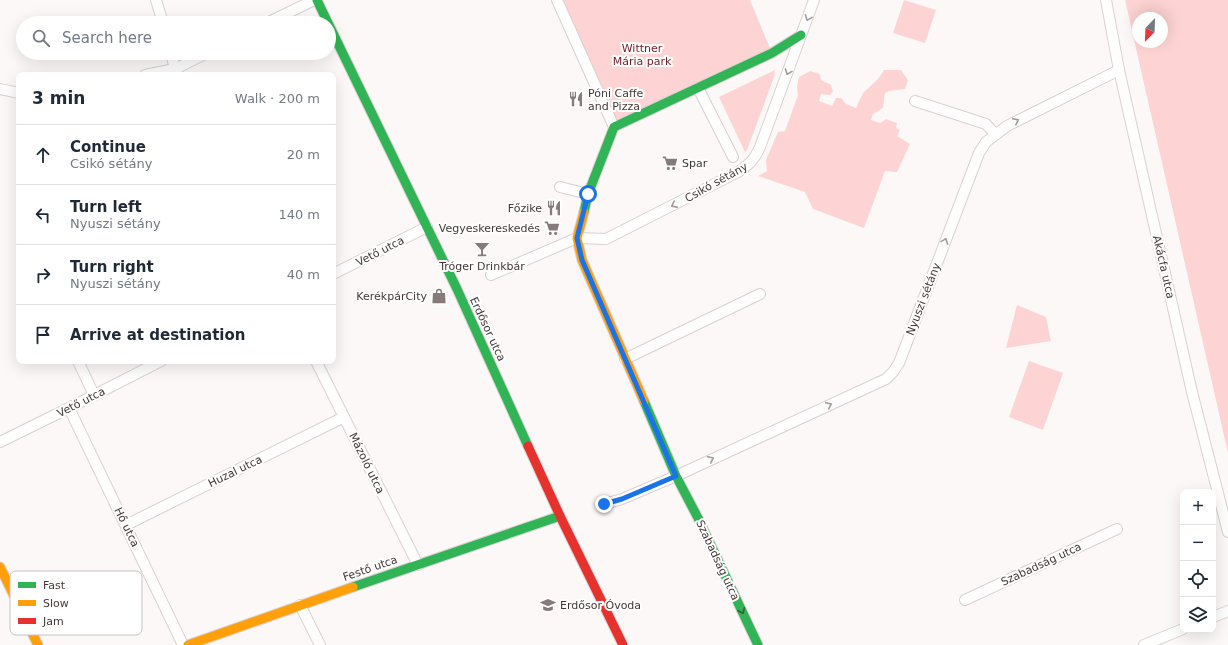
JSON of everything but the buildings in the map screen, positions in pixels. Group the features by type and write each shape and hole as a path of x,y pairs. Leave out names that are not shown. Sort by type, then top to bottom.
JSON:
{"street":[{"path":"156,0 160,16"},
{"path":"282,16 315,0"},
{"name":"Erdősor utca","path":"315,0 324,16"},
{"path":"557,0 614,127"},
{"name":"Csikó sétány","path":"491,275 577,238 606,239 747,166 755,158 760,147 814,0"},
{"name":"Akácfa utca","path":"1106,0 1119,70 1192,392 1228,532"},
{"path":"676,476 582,260 577,238 588,194 614,127 772,52 801,35"},
{"name":"Erdősor utca","path":"336,40 457,290 560,516 623,645"},
{"path":"173,60 177,72 196,60"},
{"name":"Nyuszi sétány","path":"604,504 622,499 676,476 886,379 899,363 979,153 986,142 995,134 1013,123 1119,70"},
{"path":"698,88 733,157"},
{"path":"0,89 16,92"},
{"path":"915,101 986,124 995,134"},
{"path":"560,187 588,194"},
{"name":"Vető utca","path":"336,272 427,227"},
{"path":"625,359 760,294"},
{"path":"79,364 94,395"},
{"name":"Vető utca","path":"0,442 155,364"},
{"name":"Mázoló utca","path":"318,364 418,565"},
{"name":"Hő utca","path":"70,408 183,645"},
{"name":"Huzal utca","path":"126,525 344,417"},
{"name":"Szabadság utca","path":"676,476 698,518 758,645"},
{"name":"Festő utca","path":"188,645 560,516"},
{"name":"Szabadság utca","path":"965,600 1117,529"},
{"path":"0,567 10,588"},
{"path":"300,605 320,645"},
{"path":"1216,616 1228,611"},
{"path":"1144,645 1180,630"},
{"path":"33,635 38,645"}],"green space":[{"name":"Wittner Mária park","path":"557,0 750,0 772,53 614,127"},
{"path":"904,0 936,10 925,43 893,33"},
{"path":"1125,0 1228,0 1228,453 1136,48 1168,48 1168,12 1132,12 1132,31"},
{"path":"775,70 774,77 745,152 719,97"},
{"path":"884,70 901,70 908,80 905,89 885,93 883,108 873,114 871,120 880,123 886,119 897,123 896,128 900,130 897,136 910,144 897,172 885,171 864,228 813,209 805,192 758,176 767,171 766,160 778,132 785,131 798,95 797,87 799,77 810,71 820,74 821,80 831,85 833,92 830,95 821,94 819,101 832,106 836,98 841,98 846,104 856,108 863,93 878,79"},
{"path":"1017,305 1046,317 1051,341 1006,348"},
{"path":"1029,361 1063,373 1043,430 1009,417"}],"traffic: fast":[{"path":"317,0 325,16"},
{"path":"584,212 588,194 614,127 772,53 801,35"},
{"path":"336,39 457,289 528,446"},
{"path":"644,401 676,476 698,518 758,645"},
{"path":"353,587 560,516"}],"traffic: slow":[{"path":"584,212 577,238 582,260 644,401"},
{"path":"0,567 10,588"},
{"path":"188,645 353,587"},
{"path":"33,635 38,645"}],"traffic: jam":[{"path":"528,446 560,516 623,645"}],"place":[{"name":"Póni Caffe and Pizza","path":"576,99"},
{"name":"Spar","path":"670,163"},
{"name":"Főzike","path":"554,208"},
{"name":"Vegyeskereskedés","path":"552,228"},
{"name":"Tróger Drinkbár","path":"482,249"},
{"name":"KerékpárCity","path":"439,296"},
{"name":"Erdősor Óvoda","path":"548,605"}],"route":[{"path":"588,194 577,238 582,260 676,476 622,499 604,504"}]}
